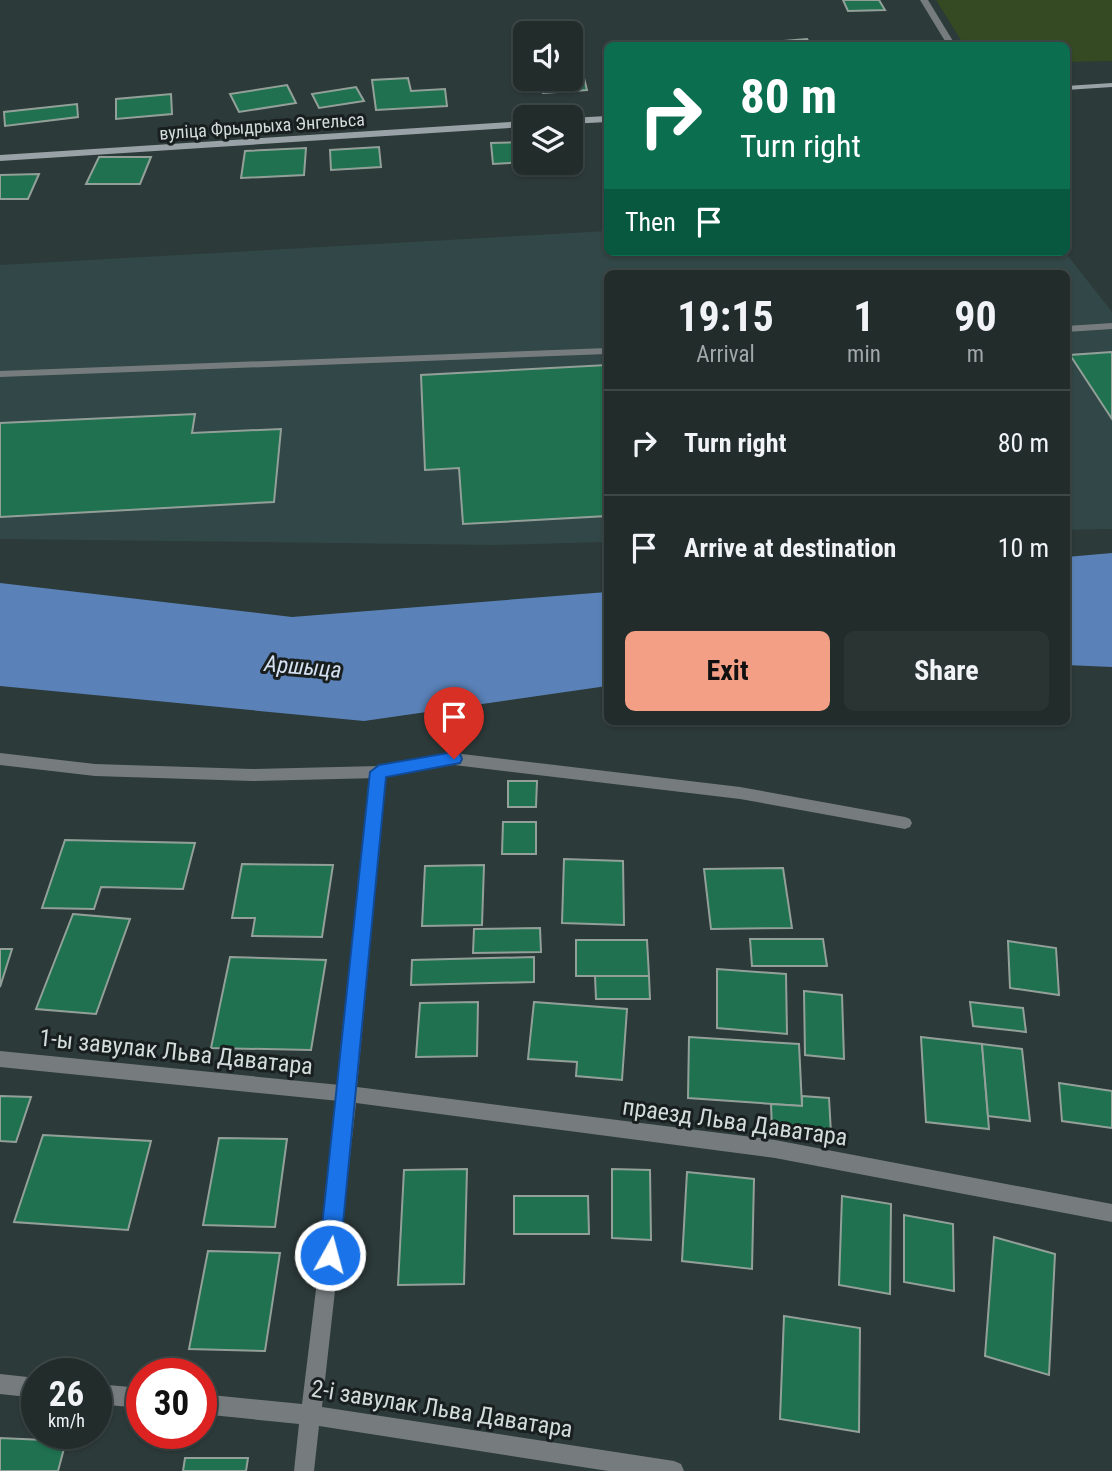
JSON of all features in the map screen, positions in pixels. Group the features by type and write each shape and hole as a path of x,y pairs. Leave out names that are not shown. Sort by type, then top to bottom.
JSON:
{"street":[{"path":"925,0 949,42"},
{"path":"1070,88 1112,85"},
{"path":"583,120 604,119"},
{"name":"вуліца Фрыдрыха Энгельса","path":"0,158 513,125"},
{"path":"1070,329 1112,326"},
{"path":"0,374 604,351"},
{"path":"0,759 95,770 252,775 379,772 454,759 740,793 905,823"},
{"path":"304,1471 348,1094 379,772"},
{"name":"1-ы завулак Льва Даватара","path":"0,1059 348,1094"},
{"name":"праезд Льва Даватара","path":"348,1094 775,1149 1112,1213"},
{"path":"0,1384 21,1386"},
{"name":"2-і завулак Льва Даватара","path":"217,1406 311,1415 674,1471"}],"shaded area":[{"path":"604,231 604,256 1068,256 1112,312 1112,529 1070,530 1070,270 604,270 604,542 494,545 0,539 0,265"}],"green space":[{"path":"936,0 1112,0 1112,61 1070,62 1070,42 962,42"}],"water":[{"path":"1112,553 1112,667 1070,665 1070,557"},
{"name":"Аршыца","path":"0,583 292,617 604,592 604,686 364,721 0,686"}],"building":[{"path":"843,0 879,0 885,10 848,11"},
{"path":"807,39 809,42 772,42"},
{"path":"583,74 587,90 583,90"},
{"path":"408,78 411,91 445,89 447,106 376,110 372,80"},
{"path":"287,85 296,103 239,112 230,94"},
{"path":"356,87 364,101 319,108 312,94"},
{"path":"171,94 172,114 116,119 116,99"},
{"path":"77,104 78,117 5,126 4,112"},
{"path":"513,142 513,163 493,164 491,143"},
{"path":"379,147 381,167 331,170 330,150"},
{"path":"306,148 304,175 241,178 245,151"},
{"path":"99,157 151,157 140,184 86,184"},
{"path":"39,174 28,199 0,199 0,175"},
{"path":"1112,352 1112,419 1070,355"},
{"path":"604,365 604,516 463,524 459,468 425,470 421,375"},
{"path":"195,414 192,433 281,429 274,502 0,517 0,423"},
{"path":"508,781 537,781 536,807 508,807"},
{"path":"503,822 536,822 536,854 502,854"},
{"path":"65,840 195,843 183,889 101,887 94,909 42,908"},
{"path":"564,859 623,861 624,925 562,923"},
{"path":"242,864 333,865 322,937 252,936 255,918 232,918"},
{"path":"484,865 482,925 422,926 425,866"},
{"path":"783,868 792,928 711,929 704,869"},
{"path":"73,914 130,919 96,1014 36,1009"},
{"path":"540,928 541,952 473,953 474,929"},
{"path":"750,939 823,939 827,966 752,966"},
{"path":"576,940 647,940 649,976 576,976"},
{"path":"1008,941 1056,948 1059,995 1010,988"},
{"path":"0,949 12,949 0,987"},
{"path":"230,957 326,960 311,1050 211,1048"},
{"path":"534,957 534,982 411,985 412,960"},
{"path":"717,969 786,974 787,1034 717,1028"},
{"path":"595,976 649,976 650,999 596,999"},
{"path":"804,991 842,995 844,1059 805,1055"},
{"path":"478,1002 477,1056 416,1057 420,1003"},
{"path":"534,1002 627,1009 622,1080 576,1076 577,1062 528,1059"},
{"path":"970,1002 1023,1008 1026,1032 973,1026"},
{"path":"689,1037 799,1044 802,1106 688,1098"},
{"path":"921,1037 982,1044 989,1129 926,1122"},
{"path":"982,1044 1022,1049 1030,1121 988,1116"},
{"path":"1059,1083 1112,1091 1112,1128 1062,1121"},
{"path":"0,1096 31,1097 16,1142 0,1141"},
{"path":"802,1096 829,1098 831,1133 772,1129 771,1104 802,1106"},
{"path":"43,1135 151,1141 128,1230 14,1222"},
{"path":"219,1138 287,1139 275,1227 203,1225"},
{"path":"467,1169 464,1284 398,1285 404,1170"},
{"path":"612,1169 650,1170 651,1240 612,1238"},
{"path":"687,1172 754,1179 752,1269 682,1261"},
{"path":"514,1196 588,1196 589,1234 514,1234"},
{"path":"842,1196 891,1204 890,1294 839,1285"},
{"path":"904,1215 953,1224 954,1291 904,1282"},
{"path":"994,1237 1055,1254 1049,1375 985,1356"},
{"path":"208,1251 280,1253 265,1351 189,1349"},
{"path":"784,1316 860,1328 859,1432 780,1419"},
{"path":"0,1438 21,1439 21,1449 64,1449 58,1471 0,1471"},
{"path":"185,1458 248,1458 246,1471 183,1471"}],"route":[{"path":"330,1255 379,772 454,759"}]}
